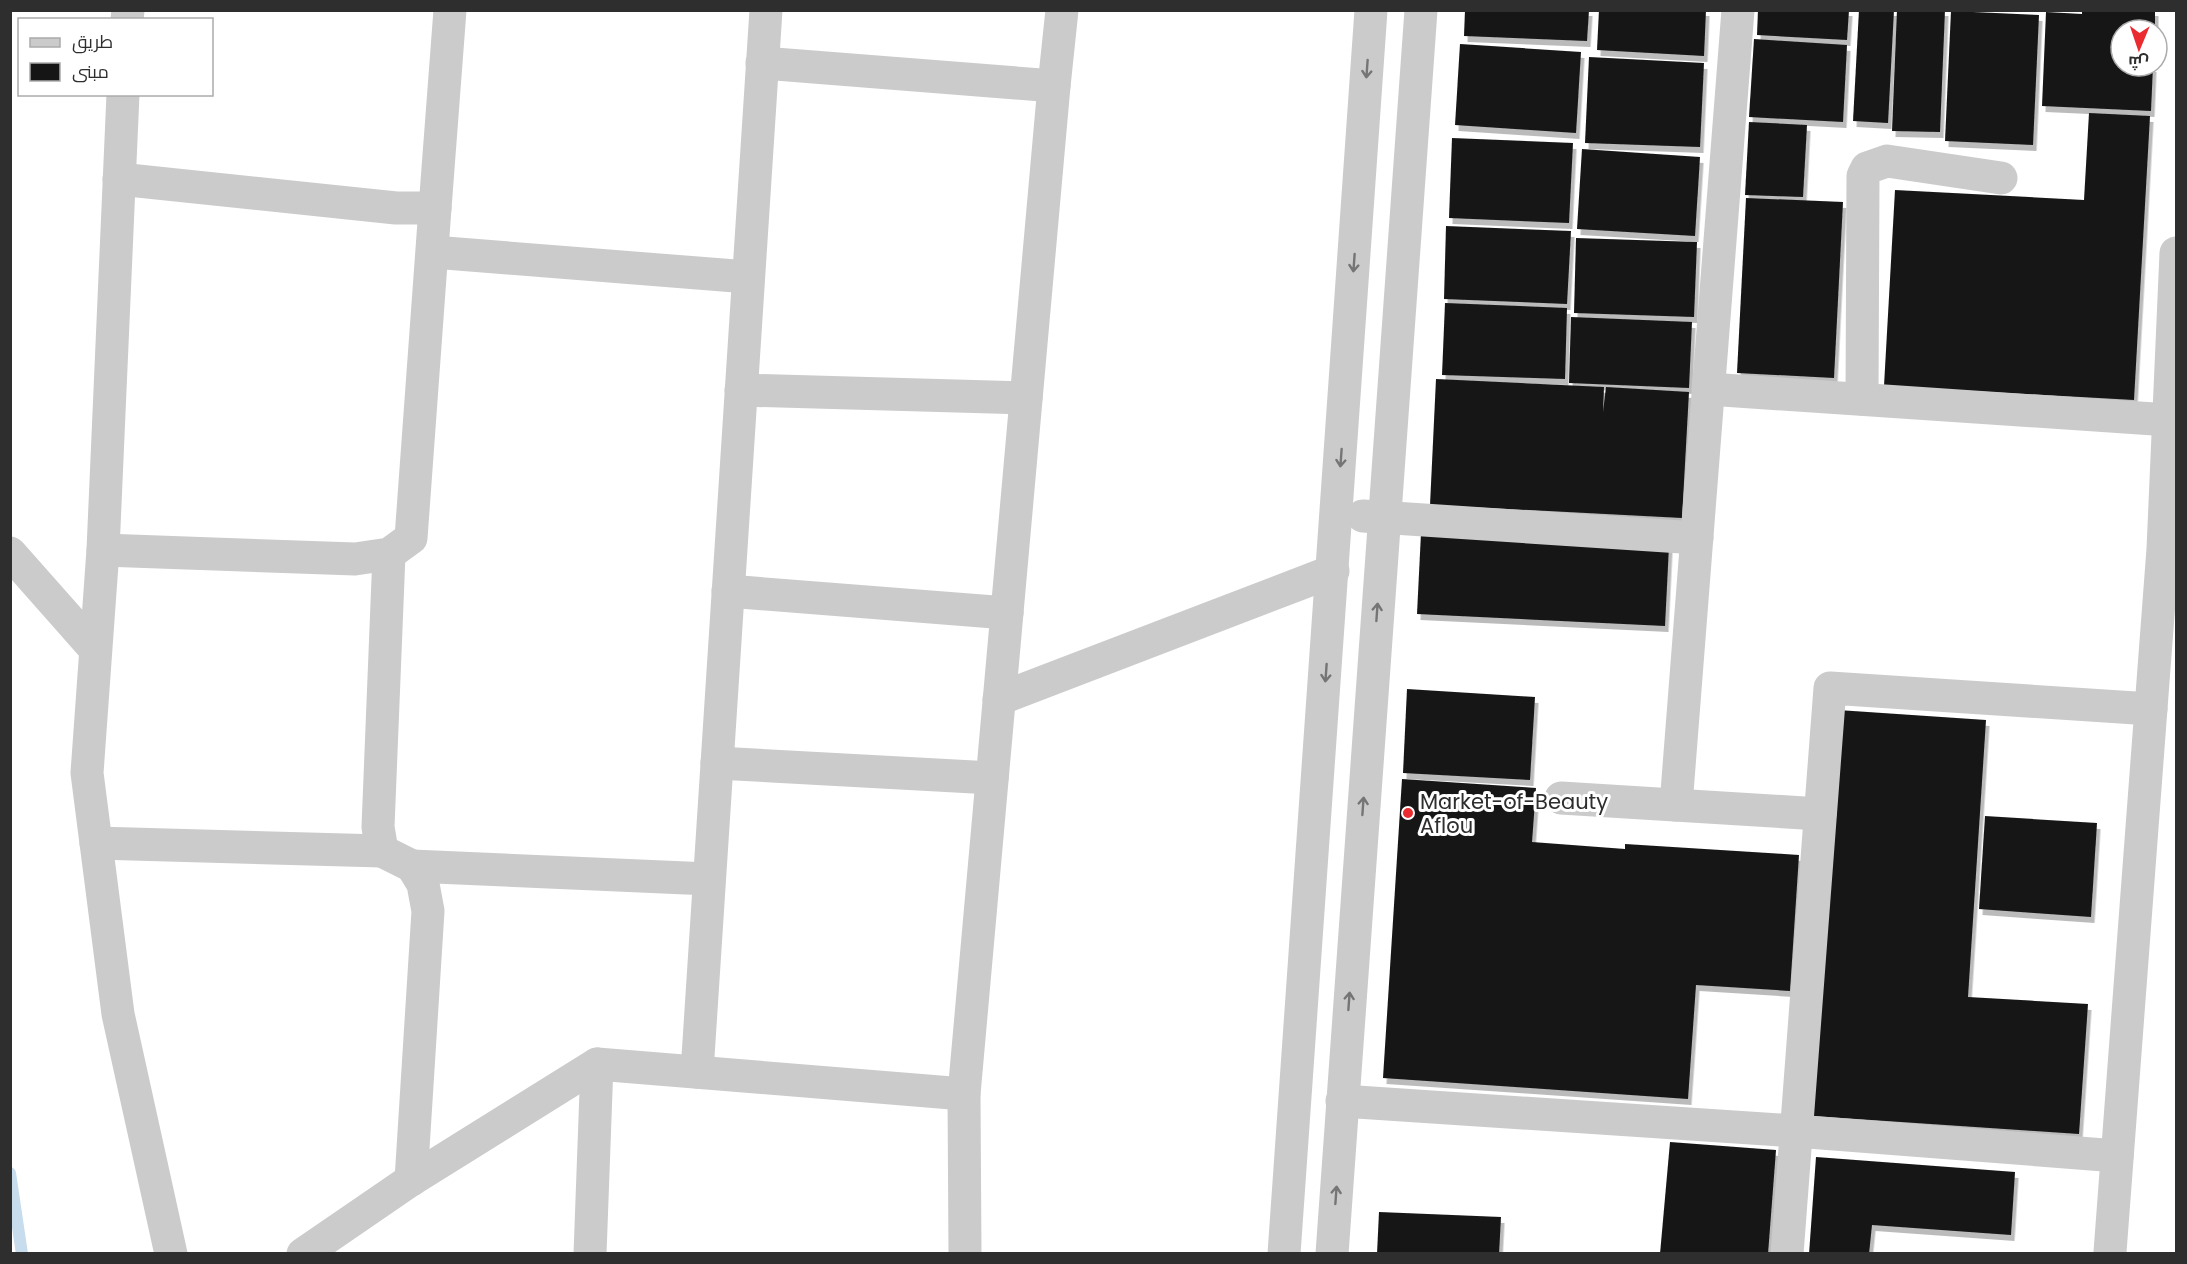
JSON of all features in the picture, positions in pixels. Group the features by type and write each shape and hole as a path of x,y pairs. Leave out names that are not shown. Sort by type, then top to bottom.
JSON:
{"street":[{"path":"103,550 355,559 389,554 411,538 450,10"},
{"path":"697,1072 766,10"},
{"path":"965,1254 964,1094 1062,10"},
{"path":"1284,1254 1371,10"},
{"path":"1332,1254 1421,10"},
{"path":"1676,805 1737,10"},
{"path":"762,63 1054,86"},
{"path":"123,96 103,550 87,773 118,1014 171,1254"},
{"path":"1862,399 1863,176 1867,168 1887,161 2001,178"},
{"path":"119,179 396,208 435,208"},
{"path":"433,252 748,277"},
{"path":"2110,1253 2151,709 2170,556 2169,420 2176,253"},
{"path":"1708,389 2169,420"},
{"path":"741,390 1026,398"},
{"path":"1337,514 1697,538"},
{"path":"10,553 95,649"},
{"path":"382,852 378,827 389,554"},
{"path":"999,699 1333,571"},
{"path":"728,591 1007,613"},
{"path":"1787,1254 1830,688 2151,709"},
{"path":"717,763 992,777"},
{"path":"1561,798 1820,814"},
{"path":"96,843 382,852 412,866 709,879"},
{"path":"411,1180 428,911 423,884 412,866"},
{"path":"303,1254 411,1180 597,1064 964,1094"},
{"path":"590,1254 597,1064"},
{"path":"1342,1101 1795,1131 2117,1156"}],"building":[{"path":"1465,10 1589,10 1587,41 1464,36"},
{"path":"1599,10 1706,10 1704,56 1597,50"},
{"path":"1758,10 1849,10 1847,40 1757,35"},
{"path":"1859,10 1894,10 1888,123 1853,121"},
{"path":"1897,10 1945,10 1940,132 1892,131"},
{"path":"2082,10 2155,10 2155,18 2109,18 2109,78 2152,78 2151,111 2042,106 2046,12 2082,14"},
{"path":"1951,11 2039,15 2033,145 1945,141"},
{"path":"1754,39 1847,45 1843,122 1749,117"},
{"path":"1460,44 1581,52 1576,133 1455,125"},
{"path":"1589,57 1704,63 1700,147 1585,143"},
{"path":"2089,113 2150,116 2134,400 1884,386 1895,190 2084,200"},
{"path":"1749,122 1807,125 1803,197 1745,195"},
{"path":"1452,138 1573,143 1569,223 1449,218"},
{"path":"1582,149 1700,157 1695,236 1577,229"},
{"path":"1746,198 1843,202 1834,378 1737,373"},
{"path":"1446,226 1571,231 1567,304 1444,299"},
{"path":"1576,238 1697,242 1694,317 1574,313"},
{"path":"1445,303 1567,308 1565,379 1442,375"},
{"path":"1571,317 1692,322 1689,388 1569,383"},
{"path":"1436,379 1604,387 1603,412 1606,387 1689,392 1682,518 1430,505"},
{"path":"1421,533 1669,546 1665,626 1417,614"},
{"path":"1407,689 1535,697 1530,780 1403,773"},
{"path":"1838,710 1986,720 1968,997 2088,1004 2079,1134 1812,1116"},
{"path":"1402,779 1536,788 1532,842 1625,849 1625,844 1799,855 1790,991 1696,985 1688,1099 1383,1078"},
{"path":"1985,816 2097,823 2091,917 1979,909"},
{"path":"1670,1142 1776,1150 1768,1254 1660,1254"},
{"path":"1816,1157 2015,1172 2011,1235 1872,1225 1869,1254 1809,1254"},
{"path":"1379,1212 1501,1217 1499,1254 1377,1254"}],"waterway":[{"path":"10,1173 22,1254"}],"place":[{"name":"Market-of-Beauty Aflou","path":"1408,813"}]}
